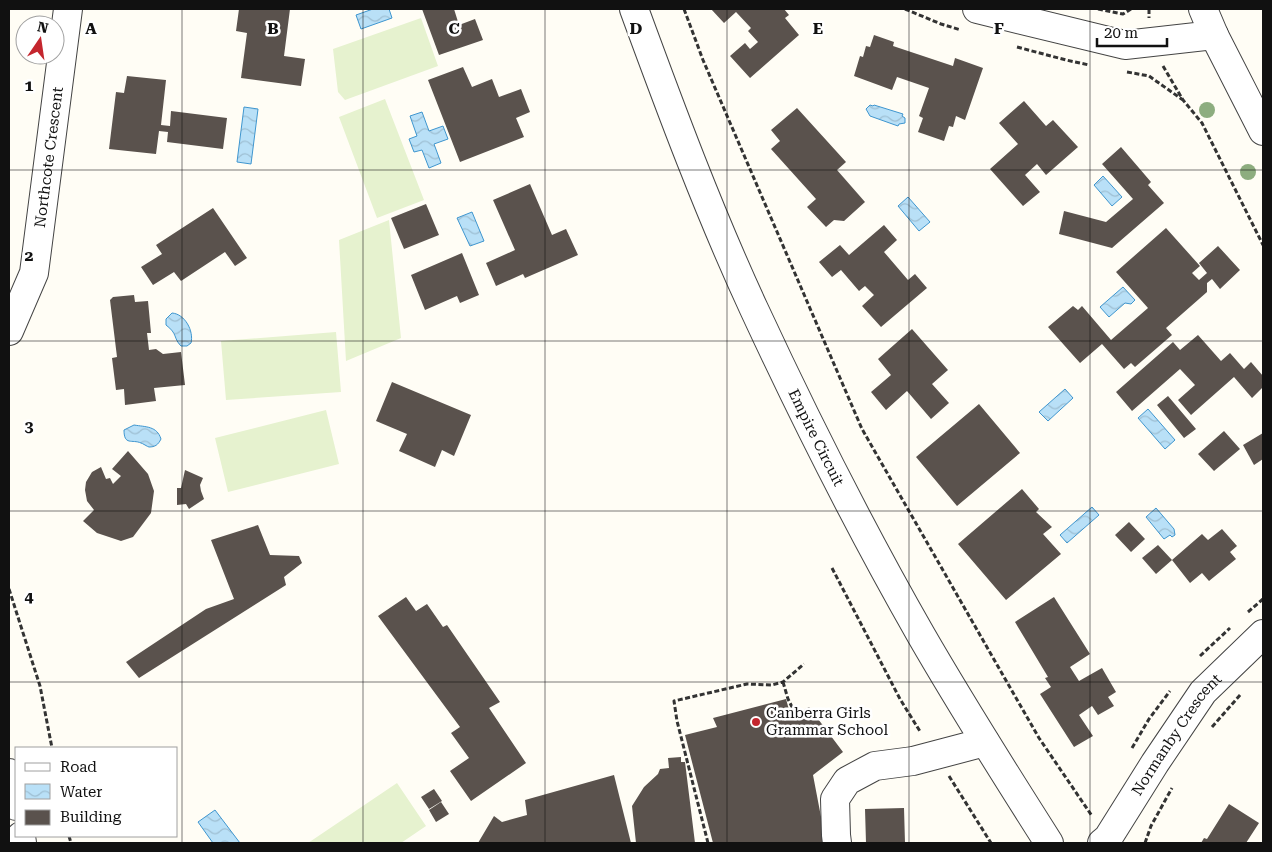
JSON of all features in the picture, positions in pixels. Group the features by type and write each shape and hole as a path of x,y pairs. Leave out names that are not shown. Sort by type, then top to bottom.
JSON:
{"street":[{"name":"Northcote Crescent","path":"9,331 34,273 68,9"},
{"name":"Empire Circuit","path":"634,9 660,81 714,217 754,309 846,497 921,634 1048,843"},
{"path":"977,9 1124,45 1214,35"},
{"path":"1203,9 1214,35 1252,83 1263,131"},
{"name":"Normanby Crescent","path":"1105,841 1203,692 1263,634"},
{"path":"837,843 835,799 848,781 875,766 936,756 985,742"},
{"path":"9,773 15,801"}],"path":[{"path":"684,9 703,60 862,429 1039,738 1105,841"},
{"path":"1098,9 1123,14 1131,9"},
{"path":"1149,42 1183,100 1202,123 1263,245"},
{"path":"832,568 900,699 991,843"},
{"path":"9,589 40,686 52,747"},
{"path":"708,843 676,721 674,701 747,684 772,685 783,682 804,664"},
{"path":"783,682 788,699 796,715"},
{"path":"1208,732 1246,688"},
{"path":"1145,843 1151,826 1173,786"}],"green space":[{"path":"421,18 438,66 345,100 338,92 333,49"},
{"path":"385,99 424,200 377,218 339,117"},
{"path":"389,220 401,338 346,361 339,240"},
{"path":"336,332 341,392 226,400 221,341"},
{"path":"326,410 339,464 228,492 215,438"},
{"path":"397,783 426,826 401,843 308,843"}],"water":[{"path":"373,9 389,9 392,18 361,29 356,15"},
{"path":"870,105 903,114 905,123 898,126 870,116 866,109"},
{"path":"244,107 258,109 251,164 237,162"},
{"path":"422,112 429,131 443,126 448,139 434,144 441,163 429,168 422,150 414,152 409,139 417,136 410,116"},
{"path":"1103,176 1122,197 1112,206 1094,185"},
{"path":"908,197 930,222 919,231 898,206"},
{"path":"472,212 484,241 470,246 457,218"},
{"path":"1123,287 1135,300 1131,304 1125,303 1109,317 1100,307"},
{"path":"172,313 181,316 190,328 192,338 191,343 187,346 181,346 166,325 166,319"},
{"path":"1065,389 1073,398 1048,421 1039,412"},
{"path":"1148,409 1175,440 1165,449 1138,418"},
{"path":"134,425 154,429 161,439 160,441 153,447 149,447 142,443 127,440 124,430"},
{"path":"1092,507 1099,515 1067,543 1060,535"},
{"path":"1156,508 1174,529 1175,535 1172,537 1170,535 1164,539 1146,517"},
{"path":"215,810 240,843 213,843 198,822"}],"building":[{"path":"239,9 290,9 284,56 305,59 301,86 241,78 247,33 236,31"},
{"path":"422,9 454,9 459,25 475,19 483,40 439,55"},
{"path":"711,9 784,9 789,15 785,18 799,35 750,78 730,56 745,43 750,49 758,42 748,31 751,28 736,12 724,23"},
{"path":"874,35 894,42 893,46 953,66 955,58 983,68 965,120 956,116 953,127 949,126 944,141 918,132 923,118 919,116 929,88 897,77 892,90 854,76 860,56 863,57 866,46 870,47"},
{"path":"463,67 472,87 492,79 499,97 521,89 530,112 516,118 524,137 460,162 428,80"},
{"path":"127,76 166,80 161,125 170,126 171,111 227,118 223,149 167,142 168,132 159,131 156,154 109,149 116,92 124,93"},
{"path":"1024,101 1046,126 1053,120 1078,147 1046,175 1037,164 1025,175 1040,192 1023,206 990,169 1018,144 999,123"},
{"path":"797,108 846,162 837,170 865,202 844,221 834,220 826,227 807,207 816,199 771,149 780,141 771,130"},
{"path":"1121,147 1151,182 1148,185 1164,203 1112,248 1059,234 1064,211 1106,222 1133,199 1102,164"},
{"path":"530,184 552,235 566,229 578,255 525,278 523,274 496,286 486,263 515,250 493,200"},
{"path":"426,204 439,235 404,249 391,218"},
{"path":"213,208 247,258 235,266 225,252 181,281 174,272 153,285 141,267 162,254 156,245"},
{"path":"884,225 897,240 884,252 908,280 915,274 927,288 881,327 862,306 874,295 865,286 859,291 841,270 832,277 819,262 840,245 849,255"},
{"path":"1166,228 1200,266 1192,273 1199,280 1207,273 1199,263 1218,246 1240,270 1220,289 1212,279 1207,283 1207,292 1166,328 1172,335 1135,367 1131,363 1124,369 1102,344 1080,363 1048,327 1073,306 1078,310 1082,306 1111,340 1148,308 1116,272"},
{"path":"462,253 479,295 460,303 457,296 425,310 411,275"},
{"path":"134,295 135,302 148,301 151,333 147,333 149,350 156,349 163,354 181,352 185,385 154,388 156,401 125,405 124,389 116,390 112,358 117,357 110,300 113,297"},
{"path":"912,329 948,370 932,384 949,403 931,419 907,391 886,410 871,392 891,375 878,359"},
{"path":"1198,335 1221,361 1230,353 1244,369 1251,362 1263,376 1263,387 1252,398 1234,377 1191,415 1178,400 1195,385 1180,369 1132,411 1116,392 1173,342 1180,350"},
{"path":"392,382 471,415 454,456 442,450 435,467 399,451 407,434 376,421"},
{"path":"1168,396 1196,429 1184,438 1157,405"},
{"path":"979,404 1020,453 957,506 916,457"},
{"path":"1224,431 1240,449 1214,471 1198,454"},
{"path":"1263,433 1263,459 1254,465 1243,445"},
{"path":"128,451 148,474 154,491 151,513 133,537 121,541 97,533 83,521 94,510 87,501 85,490 86,482 92,472 101,467 106,479 110,478 113,484 121,476 112,469"},
{"path":"185,470 203,478 200,485 204,499 189,509 186,504 177,505 177,488 181,488"},
{"path":"1022,489 1039,509 1036,512 1052,527 1043,534 1061,554 1006,600 958,544"},
{"path":"1129,522 1145,539 1131,552 1115,535"},
{"path":"258,525 270,555 299,556 302,563 284,577 286,585 139,678 126,662 206,609 234,599 211,540"},
{"path":"1222,529 1237,546 1230,552 1236,559 1209,581 1202,573 1190,583 1172,560 1202,534 1208,540"},
{"path":"1158,545 1172,560 1156,574 1142,558"},
{"path":"406,597 416,611 427,604 443,627 447,625 500,702 489,708 526,763 471,801 450,771 469,758 451,733 460,727 378,616"},
{"path":"1054,597 1090,654 1070,667 1079,681 1102,668 1116,692 1108,697 1114,706 1098,715 1092,706 1079,715 1093,736 1074,747 1040,694 1051,687 1045,678 1048,677 1015,622"},
{"path":"786,699 791,717 809,707 843,752 813,775 826,843 713,843 685,735 717,727 713,718"},
{"path":"681,757 681,762 685,762 695,843 636,843 632,806 644,787 658,774 660,769 669,768 668,758"},
{"path":"614,775 631,843 478,843 494,816 502,822 527,815 525,800"},
{"path":"434,789 442,801 429,809 421,797"},
{"path":"441,802 449,814 436,822 429,810"},
{"path":"1229,804 1259,823 1246,843 1201,843 1204,838 1207,839"},
{"path":"904,808 905,843 866,843 865,809"}],"place":[{"name":"Canberra Girls Grammar School","path":"756,722"}]}
